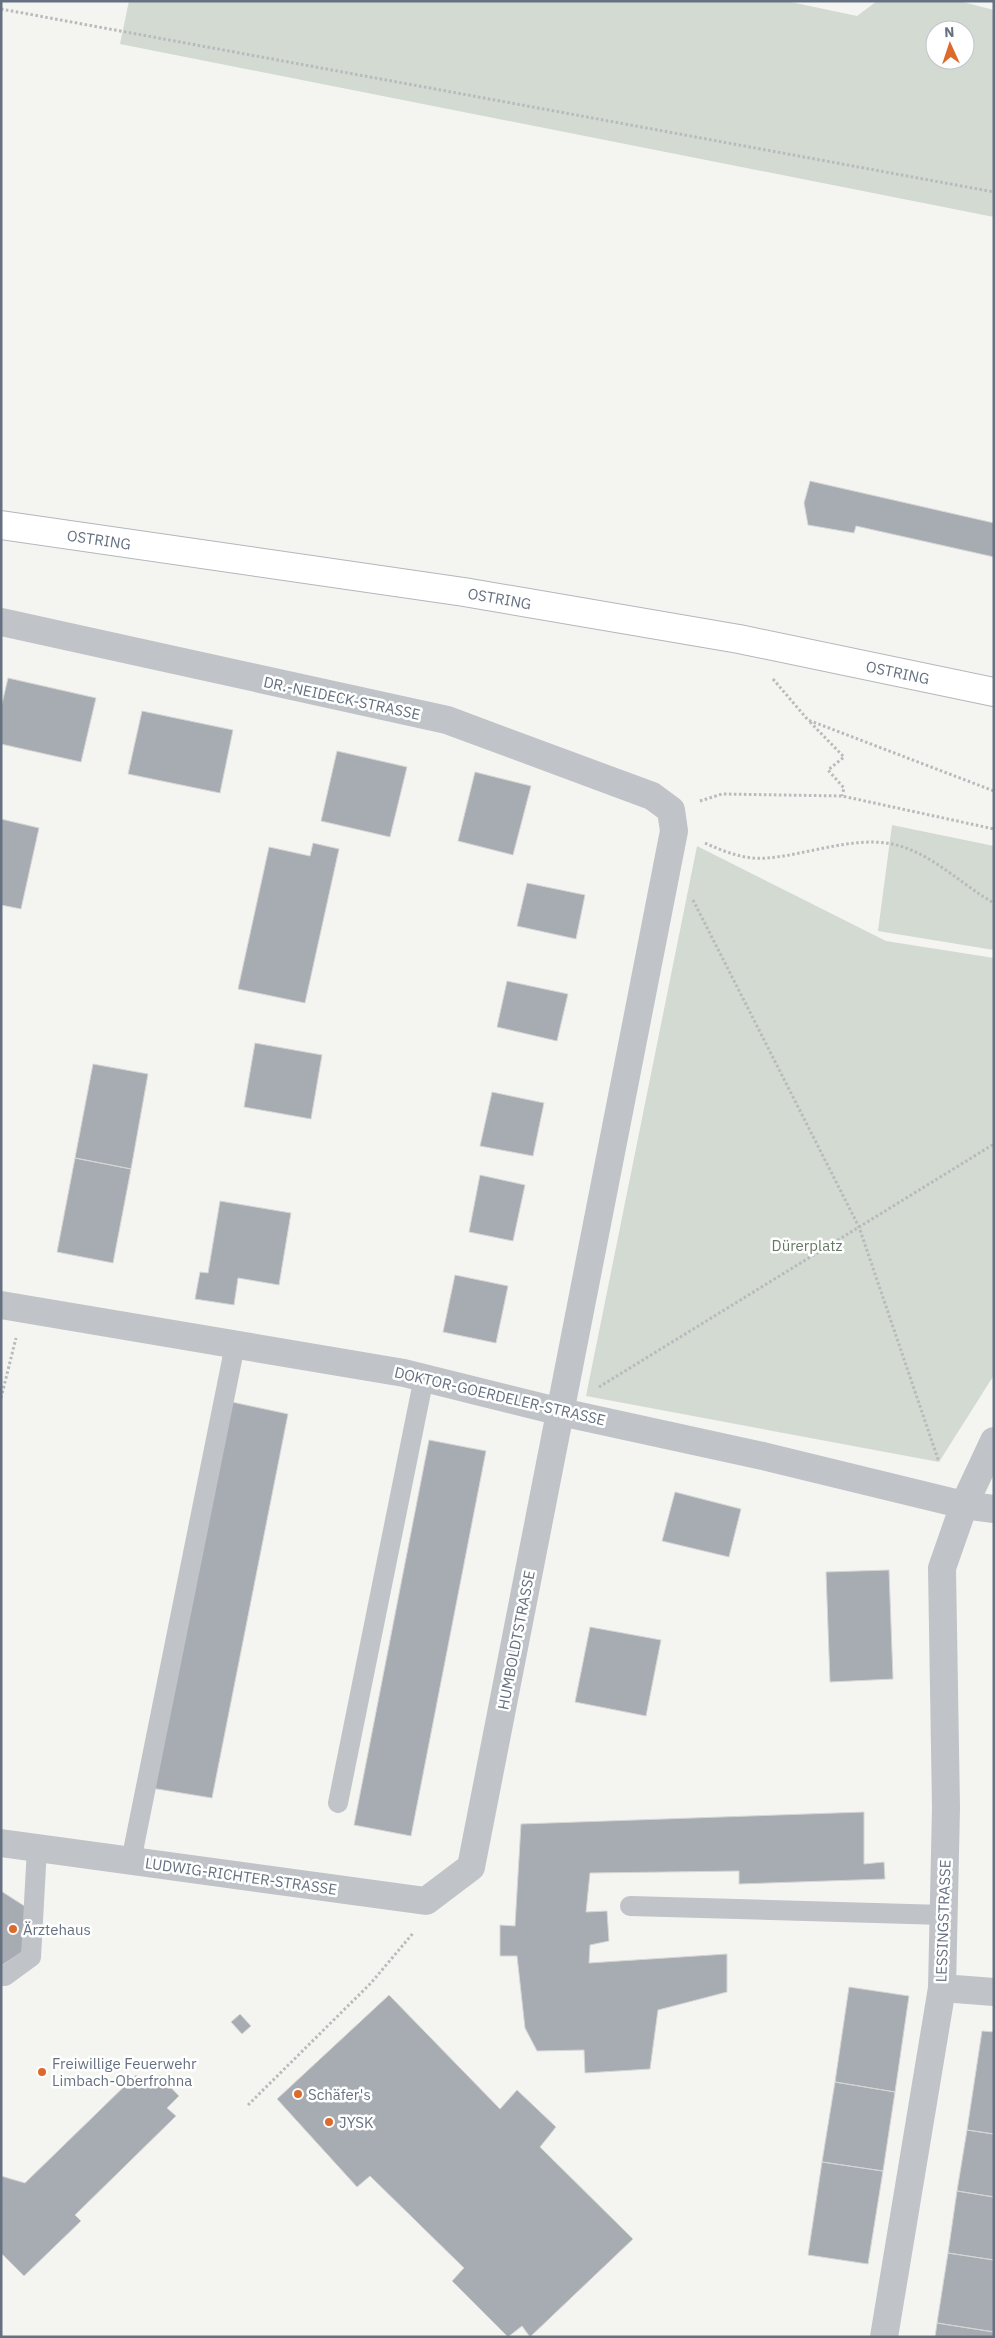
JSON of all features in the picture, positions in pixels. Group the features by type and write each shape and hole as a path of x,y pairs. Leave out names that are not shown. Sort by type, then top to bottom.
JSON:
{"main road":[{"name":"OSTRING","path":"1,525 464,592 739,639 994,692"}],"street":[{"name":"DR.-NEIDECK-STRASSE","path":"1,622 447,720 652,796 672,821"},
{"path":"561,1412 672,821"},
{"name":"DOKTOR-GOERDELER-STRASSE","path":"13,1307 424,1377 561,1412 763,1456 964,1504 994,1509"},
{"name":"HUMBOLDTSTRASSE","path":"471,1868 561,1412"},
{"path":"964,1504 994,1441"},
{"name":"LESSINGSTRASSE","path":"884,2337 942,1988 946,1808 942,1568 964,1504"},
{"name":"LUDWIG-RICHTER-STRASSE","path":"1,1842 426,1901 471,1868"},
{"path":"942,1988 994,1992"}],"lane":[{"path":"131,1861 235,1345"},
{"path":"338,1803 424,1377"},
{"path":"1,1975 5,1976 31,1957 37,1848"},
{"path":"630,1906 944,1916"}],"path":[{"path":"1,9 994,192"},
{"path":"770,676 808,720 844,757 828,770 844,788 842,796"},
{"path":"808,720 994,791"},
{"path":"672,821 722,794 842,796 994,829"},
{"path":"672,821 730,854 748,857 767,858 872,843 890,844 921,854 994,902"},
{"path":"693,899 859,1227 939,1462"},
{"path":"594,1390 994,1144"},
{"path":"1,1398 13,1307"},
{"path":"248,2105 370,1983 400,1948"}],"green space":[{"path":"129,1 786,1 857,16 877,1 959,1 994,10 994,217 120,44"},
{"path":"892,825 994,846 994,950 878,931"},
{"name":"Dürerplatz","path":"697,846 886,941 994,958 994,1375 939,1462 586,1396"}],"building":[{"path":"810,481 994,523 994,557 856,526 854,533 808,525 804,503"},
{"path":"8,678 96,698 81,762 1,744 1,708"},
{"path":"142,711 233,730 220,793 128,774"},
{"path":"337,751 407,767 390,837 321,821"},
{"path":"475,772 531,786 513,855 458,841"},
{"path":"1,819 39,828 21,909 1,905"},
{"path":"313,843 339,849 305,1003 238,989 269,847 310,856"},
{"path":"527,883 585,895 576,939 517,926"},
{"path":"507,981 568,994 557,1041 497,1027"},
{"path":"255,1043 322,1055 311,1119 244,1107"},
{"path":"93,1064 148,1074 131,1169 75,1158"},
{"path":"492,1092 544,1103 533,1156 480,1146"},
{"path":"75,1158 131,1169 113,1263 57,1252"},
{"path":"480,1175 525,1185 513,1241 469,1232"},
{"path":"220,1201 291,1213 279,1285 238,1278 234,1305 195,1299 200,1272 208,1273"},
{"path":"455,1275 508,1286 496,1343 443,1332"},
{"path":"232,1402 288,1414 212,1798 151,1788"},
{"path":"429,1440 486,1451 411,1836 354,1825"},
{"path":"675,1492 741,1509 729,1557 662,1541"},
{"path":"889,1570 893,1679 830,1682 826,1572"},
{"path":"590,1627 661,1640 646,1716 575,1702"},
{"path":"864,1812 864,1864 884,1862 885,1879 739,1884 739,1871 590,1873 586,1912 607,1911 609,1941 590,1945 589,1963 727,1954 727,1992 658,2010 650,2069 585,2073 584,2050 537,2051 525,2028 517,1956 500,1956 500,1925 515,1926 521,1824"},
{"name":"Ärztehaus","path":"1,1891 26,1907 22,1952 1,1966"},
{"path":"849,1987 909,1996 895,2092 835,2082"},
{"path":"389,1995 500,2109 517,2090 556,2127 540,2147 633,2239 530,2337 522,2326 508,2337 452,2281 464,2268 370,2176 357,2187 277,2099"},
{"path":"240,2014 251,2026 242,2034 231,2022"},
{"path":"982,2031 994,2032 994,2134 967,2130"},
{"path":"136,2075 147,2086 159,2075 179,2096 167,2108 176,2116 75,2215 81,2221 24,2276 1,2253 1,2176 25,2183"},
{"path":"835,2082 895,2092 883,2171 822,2162"},
{"path":"967,2130 994,2134 994,2197 957,2191"},
{"path":"822,2162 883,2171 868,2264 808,2255"},
{"path":"957,2191 994,2197 994,2260 948,2253"},
{"path":"948,2253 994,2260 994,2332 937,2323"},
{"path":"937,2323 994,2332 994,2337 935,2337"}],"place":[{"name":"Ärztehaus","path":"13,1929"},
{"name":"Freiwillige Feuerwehr Limbach-Oberfrohna","path":"42,2072"},
{"name":"Schäfer's","path":"298,2094"},
{"name":"JYSK","path":"329,2122"}]}
